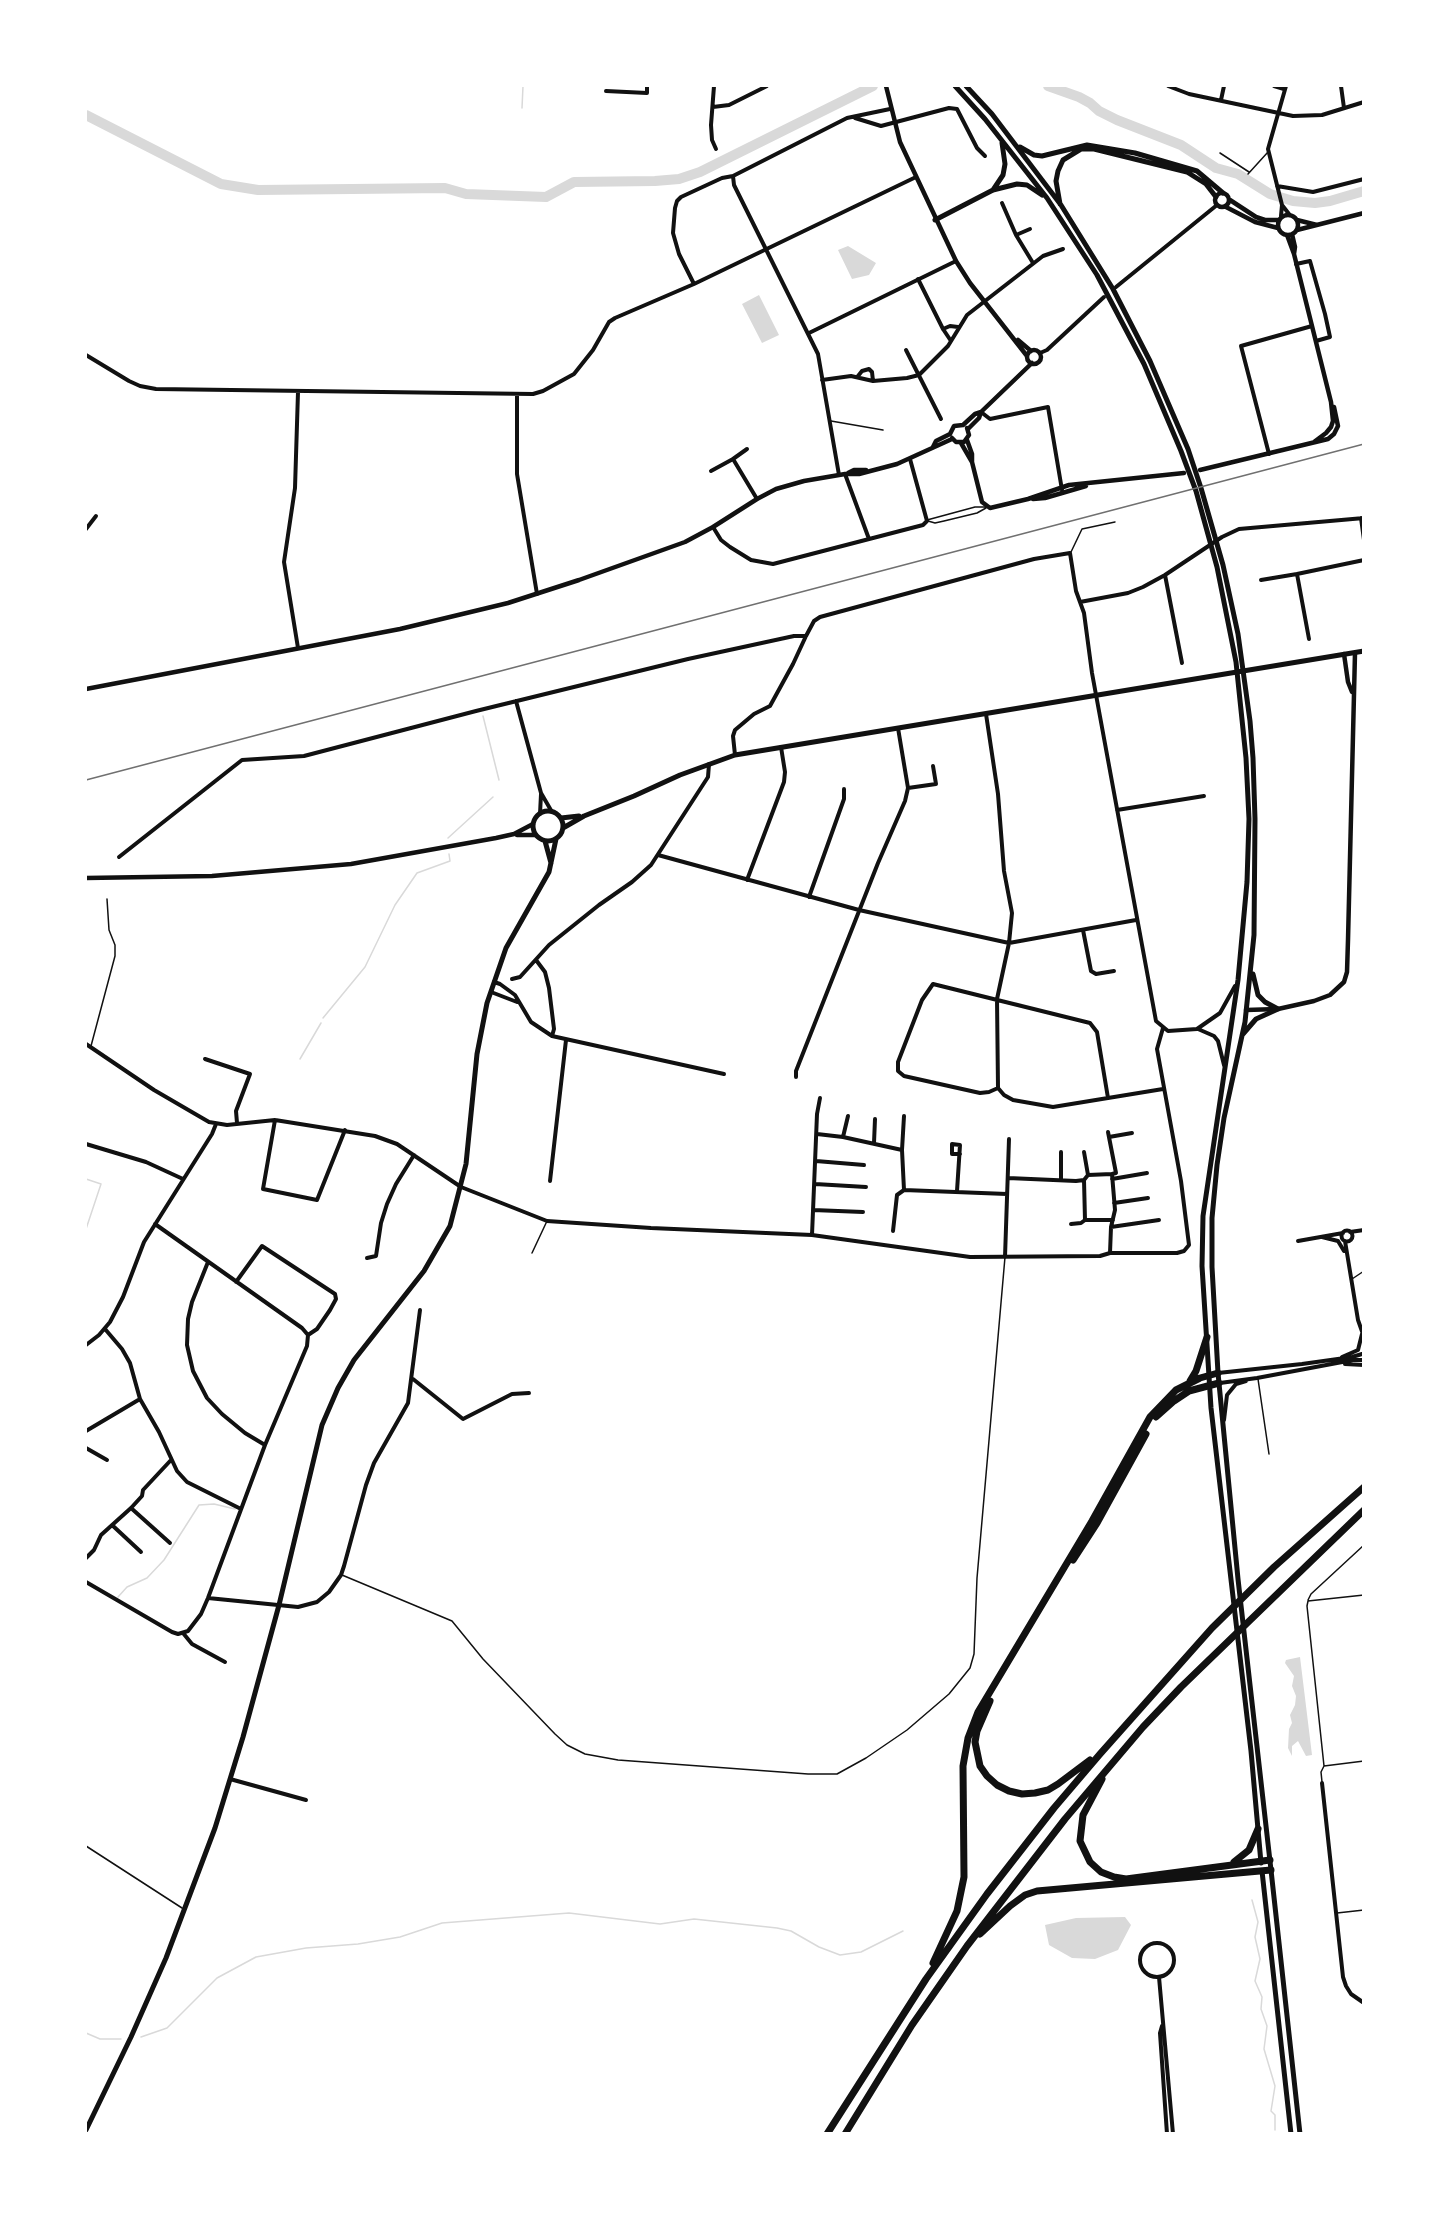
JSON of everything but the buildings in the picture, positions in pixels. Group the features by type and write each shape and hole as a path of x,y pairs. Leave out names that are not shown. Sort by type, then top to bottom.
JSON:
{"highway":[{"path":"1188,1383 1196,1371 1207,1337"},
{"path":"926,1979 957,1911 964,1877 963,1766 968,1738 978,1712 1092,1521 1150,1418 1166,1399 1188,1383 1209,1374 1218,1373"},
{"path":"1100,1754 1048,1790 1022,1794 997,1785 987,1776 980,1766 975,1742 987,1706 1096,1523 1152,1422 1160,1412 1189,1392 1219,1383"},
{"path":"827,2133 926,1979 1027,1842 1100,1754 1226,1614 1364,1487"},
{"path":"845,2133 912,2025 967,1946 1038,1851 1110,1764 1158,1711 1252,1617 1364,1510"},
{"path":"1110,1764 1083,1815 1080,1840 1090,1862 1107,1875 1126,1879 1265,1860"},
{"path":"1229,1865 1249,1850 1258,1828"},
{"path":"967,1946 1010,1906 1025,1895 1037,1891 1271,1870"}],"main road":[{"path":"955,86 985,119 1047,198 1123,320 1158,394 1196,491 1220,566"},
{"path":"966,86 992,114 1061,205 1113,289 1165,392 1201,489 1220,566 1250,721 1255,819 1254,935 1246,1010 1224,1118 1212,1218 1213,1303 1265,1860 1262,1871 1291,2133"},
{"path":"993,190 1003,175 1005,164 1001,139"},
{"path":"1013,142 1034,155 1042,156 1087,145 1135,153 1197,171 1224,193"},
{"path":"1061,205 1056,181 1058,171 1062,160 1081,149 1094,149 1187,172 1206,184 1216,197"},
{"path":"935,220 993,190 1017,184 1027,185 1047,198"},
{"path":"86,2130 145,2007 177,1931 215,1828 279,1605 316,1444 331,1402 354,1360 416,1282 450,1226 461,1187 469,1145 479,1041 490,992 506,948 527,908 546,879 556,839 563,828 584,816 735,755 1364,651"},
{"path":"1242,682 1249,819 1247,882 1238,980 1203,1216 1202,1266 1209,1385 1258,1828 1265,1860 1271,1870 1300,2133"},
{"path":"551,863 545,841 536,835 533,824 540,814 552,812 561,818 584,816"},
{"path":"561,818 563,828"},
{"path":"545,841 556,839"},
{"path":"1252,965 1258,994 1265,1002 1278,1008"},
{"path":"1234,1008 1246,1010"},
{"path":"1242,1036 1256,1019 1278,1008"}],"street":[{"path":"606,91 647,93 647,86"},
{"path":"714,86 712,140 716,149"},
{"path":"713,108 729,105 767,86"},
{"path":"886,86 894,123 915,177 962,273 1029,353 1032,363"},
{"path":"1168,86 1189,94 1278,115 1312,116 1364,102"},
{"path":"1221,100 1224,86"},
{"path":"1274,86 1285,87 1269,152 1282,205 1278,228"},
{"path":"1341,86 1344,108"},
{"path":"853,117 881,126 949,108 957,109 977,148 985,156"},
{"path":"694,284 678,254 673,233 677,201 681,197 722,178 733,176 853,117 890,109"},
{"path":"733,176 734,185 818,354 839,476"},
{"path":"86,355 129,381 146,387 168,390 533,394 574,374 593,350 609,322 694,284 915,177"},
{"path":"1278,188 1313,192 1364,179"},
{"path":"1216,205 1216,197 1224,193 1230,200 1256,217 1265,220 1289,214"},
{"path":"1226,207 1230,200"},
{"path":"1002,202 1016,235 1033,263"},
{"path":"1216,205 1226,207 1255,222 1278,228 1282,233 1292,233 1364,213"},
{"path":"1116,287 1216,205"},
{"path":"1282,205 1297,220 1317,225"},
{"path":"1200,470 1328,440 1336,430 1339,420 1331,402 1294,254 1292,233 1297,220"},
{"path":"1016,235 1030,229"},
{"path":"822,381 858,376 873,381 919,375 951,341 967,315 1043,256 1063,249"},
{"path":"809,333 956,261"},
{"path":"1296,264 1310,261 1330,337 1316,341"},
{"path":"918,279 951,341"},
{"path":"1029,353 1037,351 1040,353 1047,350 1104,297"},
{"path":"943,329 950,326 958,327"},
{"path":"1269,454 1242,346 1312,326"},
{"path":"906,350 941,419"},
{"path":"951,436 954,426 965,427 979,418 981,412 1032,363 1039,361 1040,353"},
{"path":"858,376 862,371 869,369 872,372 873,381"},
{"path":"298,392 295,488 284,562 298,648"},
{"path":"517,395 517,474 537,594"},
{"path":"981,412 990,419 1048,407 1062,490"},
{"path":"964,442 969,435 965,427"},
{"path":"86,689 449,618 537,594 674,546 713,527 757,499 789,485 845,474 859,474 890,466 910,459 933,447 936,441 951,436 964,442 972,454 982,502 987,507 1045,498 1062,490 1089,485 1184,472"},
{"path":"711,471 747,449"},
{"path":"732,459 757,499"},
{"path":"713,527 721,540 730,548 751,560 765,563 783,562 923,525 927,521 910,459"},
{"path":"845,474 869,539"},
{"path":"86,529 96,516"},
{"path":"1080,602 1128,593 1165,575 1222,537 1239,529 1362,518 1364,540"},
{"path":"735,755 733,736 735,730 754,714 770,706 794,664 814,621 828,614 1034,559 1070,553 1076,591 1087,632 1136,920 1156,1021 1163,1029 1174,1032 1197,1029 1220,1014 1238,980"},
{"path":"1261,580 1364,560"},
{"path":"1297,574 1309,639"},
{"path":"1165,575 1182,663"},
{"path":"118,857 242,760 304,756 688,659 794,636 806,636"},
{"path":"1246,1010 1278,1008 1314,1001 1330,995 1344,982 1347,972 1353,794 1355,652"},
{"path":"1344,654 1348,682 1353,695"},
{"path":"516,701 541,793 552,812"},
{"path":"986,714 997,786 1004,871 1012,913 1009,943 997,999 998,1088 1008,1098 1046,1106 1059,1106 1163,1089"},
{"path":"796,1077 796,1071 859,910 905,801 908,788 898,728"},
{"path":"747,880 784,782 785,772 781,746"},
{"path":"512,979 520,977 563,933 632,882 658,855 708,777 709,764"},
{"path":"908,788 936,784 933,766"},
{"path":"809,897 844,799 844,789"},
{"path":"540,814 541,793"},
{"path":"1118,810 1204,796"},
{"path":"514,834 533,824"},
{"path":"86,878 212,876 310,868 392,858 514,834 536,835"},
{"path":"658,855 859,910 1009,943 1136,920"},
{"path":"1083,930 1091,970 1095,974 1114,971"},
{"path":"536,960 545,972 549,988 554,1029 552,1036"},
{"path":"493,982 507,988 515,995 531,1022 552,1036 724,1074"},
{"path":"998,1088 980,1093 904,1076 898,1071 898,1062 922,1000 933,984 1093,1025 1097,1032 1108,1098"},
{"path":"490,992 519,1003"},
{"path":"86,1044 174,1102 216,1124 275,1120 383,1138 414,1155 461,1187 547,1221 812,1235 970,1257 1100,1256 1110,1253 1178,1253 1184,1251 1189,1245 1157,1049 1163,1029"},
{"path":"1197,1029 1208,1033 1218,1041 1225,1072"},
{"path":"550,1181 566,1040"},
{"path":"205,1059 250,1074 236,1111 237,1123"},
{"path":"812,1235 817,1113 820,1098"},
{"path":"843,1137 848,1116"},
{"path":"904,1116 902,1150 904,1190"},
{"path":"874,1143 875,1119"},
{"path":"275,1120 263,1189 317,1200 345,1130"},
{"path":"86,1345 105,1329 123,1297 144,1242 216,1124"},
{"path":"1110,1253 1114,1203 1112,1176 1116,1173 1108,1134 1132,1133"},
{"path":"817,1134 843,1137 902,1150"},
{"path":"1005,1257 1008,1139"},
{"path":"86,1144 146,1162 183,1179"},
{"path":"1061,1152 1061,1180"},
{"path":"1084,1152 1088,1175 1084,1180 1085,1220"},
{"path":"957,1191 960,1154"},
{"path":"367,1258 376,1256 387,1204 414,1155"},
{"path":"816,1161 864,1165"},
{"path":"1088,1175 1112,1176 1147,1173"},
{"path":"1008,1178 1084,1180"},
{"path":"814,1184 866,1188"},
{"path":"893,1232 897,1195 904,1190 1007,1194"},
{"path":"1114,1203 1148,1198"},
{"path":"813,1210 863,1212"},
{"path":"1071,1224 1085,1220 1113,1220"},
{"path":"1112,1227 1159,1220"},
{"path":"86,1582 172,1632 183,1633 194,1624 208,1598 265,1445 307,1346 308,1335 302,1328 155,1224"},
{"path":"1343,1237 1350,1232 1364,1231"},
{"path":"1298,1241 1322,1237 1352,1238 1364,1231"},
{"path":"1347,1256 1352,1238 1350,1232"},
{"path":"1322,1237 1338,1241 1347,1256"},
{"path":"1332,1360 1358,1350 1363,1334 1358,1320 1343,1237"},
{"path":"236,1282 262,1245 335,1294 336,1299 330,1310 316,1329 308,1335"},
{"path":"208,1262 192,1302 188,1319 188,1345 193,1371 207,1398 222,1414 245,1433 265,1445"},
{"path":"208,1598 298,1607 317,1602 329,1592 341,1575 374,1463 408,1403 413,1379 420,1310"},
{"path":"105,1329 122,1349 130,1363 140,1399 159,1432 171,1460 187,1482 241,1509"},
{"path":"1218,1373 1332,1360 1363,1352 1364,1361 1219,1383"},
{"path":"413,1379 463,1419 512,1394 530,1393"},
{"path":"1224,1424 1227,1395 1236,1384 1250,1379"},
{"path":"86,1431 140,1399"},
{"path":"86,1448 107,1460"},
{"path":"86,1557 94,1550 101,1535 142,1496 143,1490 171,1460"},
{"path":"130,1508 170,1543"},
{"path":"112,1525 141,1552"},
{"path":"183,1633 192,1644 225,1662"},
{"path":"230,1779 306,1800"},
{"path":"1322,1783 1346,1986 1351,1994 1364,2003"},
{"path":"1154,1942 1168,1946 1174,1956 1174,1964 1170,1971 1159,1977 1145,1973 1139,1962 1142,1951 1154,1942"},
{"path":"1159,1977 1173,2133"},
{"path":"1163,2025 1160,2033 1167,2133"}],"lane":[{"path":"1220,153 1249,173 1269,152"},
{"path":"829,420 883,430"},
{"path":"927,521 933,517 975,507 987,507"},
{"path":"927,521 935,523 944,521 977,513 987,507"},
{"path":"1070,553 1082,529 1115,522"},
{"path":"90,1047 114,966 115,945 109,930 107,899"},
{"path":"532,1253 547,1221"},
{"path":"341,1575 452,1621 483,1659 555,1734 567,1745 585,1754 618,1760 808,1774 837,1774 866,1758 922,1718 949,1694 970,1668 974,1654 977,1578 1005,1257"},
{"path":"1351,1280 1364,1271"},
{"path":"1257,1378 1269,1454"},
{"path":"1322,1783 1321,1772 1324,1766 1307,1614 1308,1601 1311,1594 1364,1545"},
{"path":"1308,1601 1364,1595"},
{"path":"1324,1766 1364,1761"},
{"path":"86,1846 185,1910"},
{"path":"1336,1913 1364,1910"}],"shaded area":[{"path":"848,246 876,263 869,275 852,279 838,250"},
{"path":"759,295 779,335 762,343 742,304"},
{"path":"1300,1657 1312,1755 1306,1756 1298,1741 1292,1746 1292,1756 1288,1748 1289,1729 1292,1723 1290,1715 1296,1696 1292,1686 1294,1676 1285,1663 1286,1660"},
{"path":"1125,1917 1131,1925 1118,1950 1095,1959 1072,1958 1049,1945 1045,1925 1076,1918"}],"waterway":[{"path":"522,108 523,86"},
{"path":"86,115 221,184 258,190 445,188 466,194 546,197 574,182 655,181 679,179 700,172 873,86"},
{"path":"1048,86 1079,97 1117,120 1181,145 1216,168 1238,174 1270,194 1293,201 1315,203 1364,191"},
{"path":"483,716 499,780"},
{"path":"448,838 493,797"},
{"path":"323,1018 365,967 395,905 417,873 450,861 449,854"},
{"path":"300,1059 321,1023"},
{"path":"86,1179 101,1184 86,1229"},
{"path":"86,1230 86,1238"},
{"path":"118,1597 127,1587 147,1578 164,1560 199,1505 214,1504 235,1509"},
{"path":"1252,1900 1258,1922 1255,1937 1260,1959 1255,1981 1262,1997 1261,2009 1267,2026 1264,2049 1275,2086 1271,2111 1275,2115 1275,2130"},
{"path":"141,2037 167,2028 217,1978 256,1957 306,1948 358,1944 400,1937 442,1923 569,1913 660,1924 694,1919 791,1931 819,1947 840,1955 861,1952 903,1931"},
{"path":"86,2033 100,2039 121,2039"}],"railway":[{"path":"86,780 1364,444"}]}
